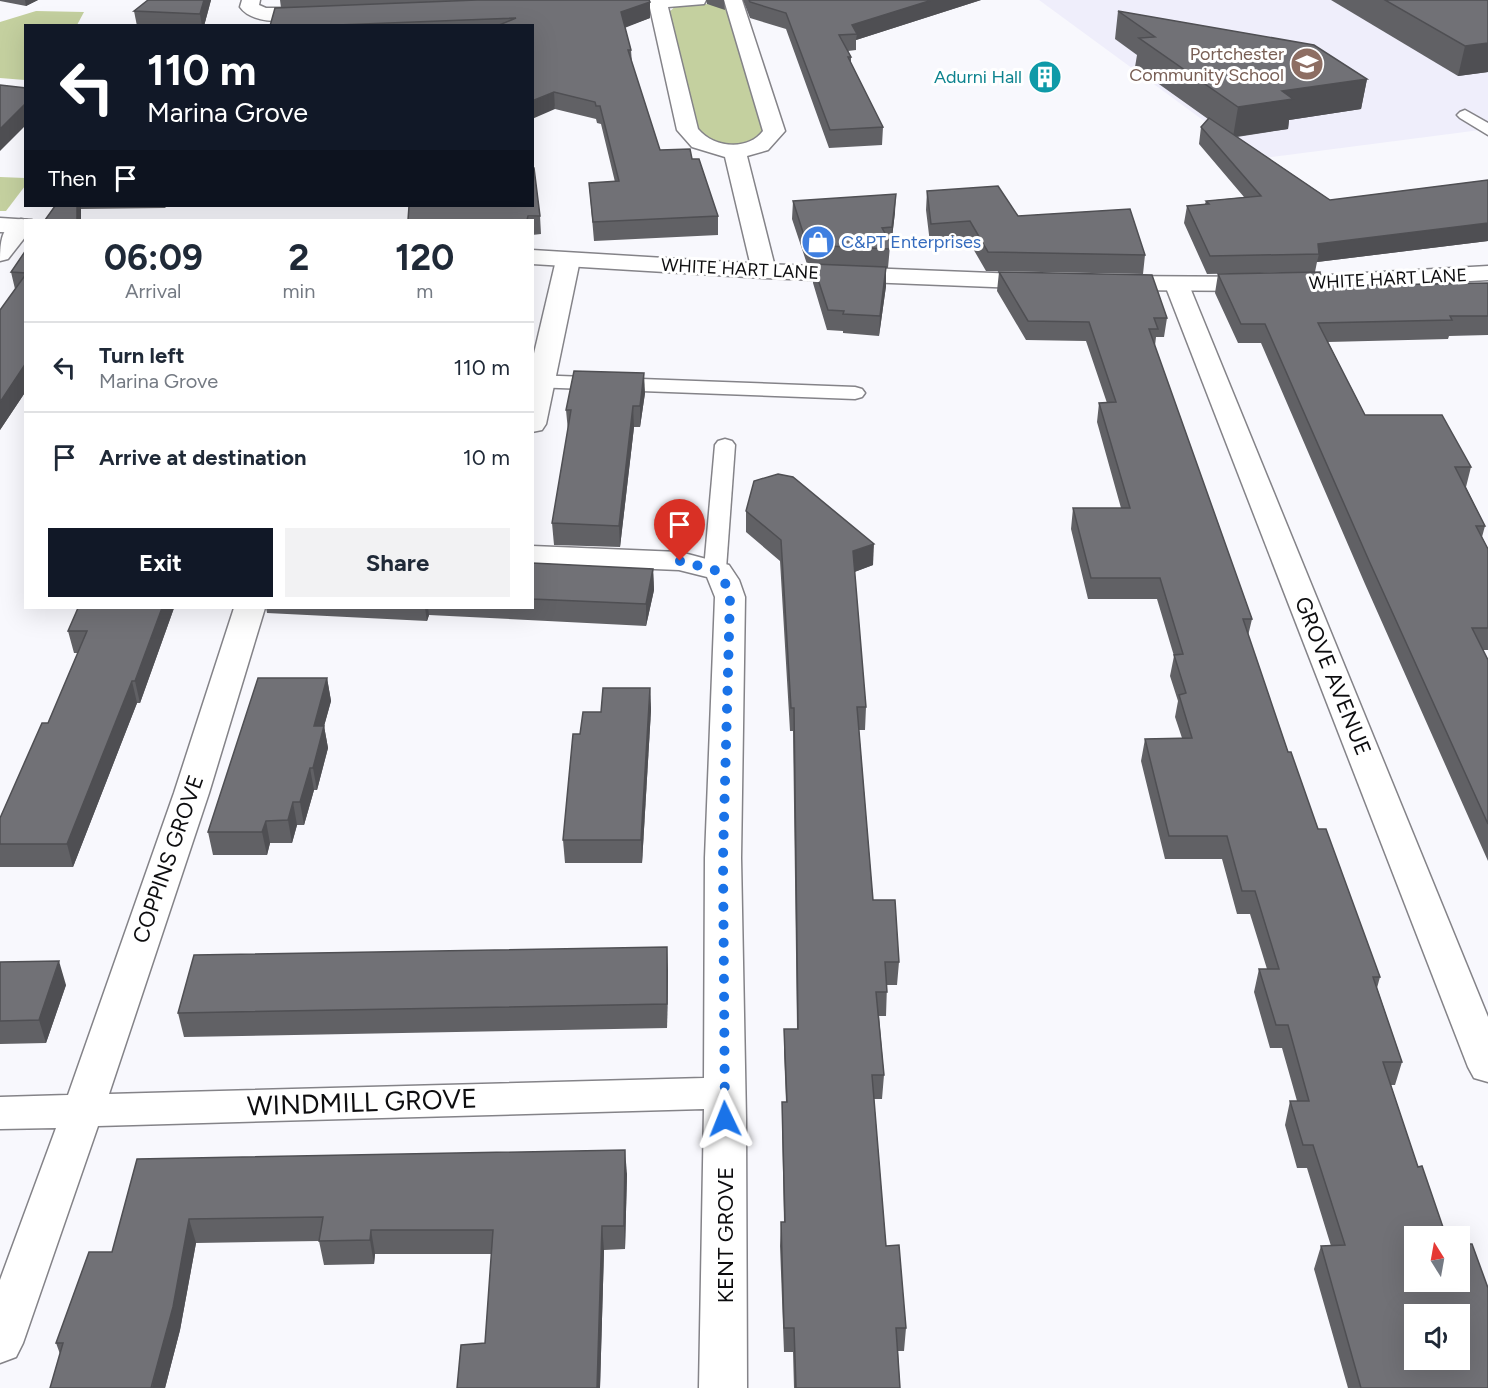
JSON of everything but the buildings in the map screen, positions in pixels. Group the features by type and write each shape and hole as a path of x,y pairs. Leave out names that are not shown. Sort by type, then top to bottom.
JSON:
{"street":[{"path":"587,4 697,0"},
{"path":"658,2 688,130 699,143 735,152 769,141 774,131 733,0"},
{"path":"250,3 263,14 280,16 339,14"},
{"path":"735,152 764,271"},
{"path":"0,254 15,226"},
{"name":"WHITE HART LANE","path":"534,257 764,271 1177,285 1292,284 1488,273"},
{"path":"534,407 537,381 568,260"},
{"name":"GROVE AVENUE","path":"1177,285 1488,1067"},
{"path":"534,555 680,561 720,574"},
{"name":"KENT GROVE","path":"720,574 730,597 723,858 723,1388"},
{"name":"COPPINS GROVE","path":"0,1343 83,1110 217,715 249,609"},
{"name":"WINDMILL GROVE","path":"0,1113 724,1093"}],"lane":[{"path":"1465,115 1488,130"},
{"path":"537,381 855,393"},
{"path":"720,574 725,446"}],"shaded area":[{"name":"Portchester Community School","path":"1039,0 1488,0 1488,129 1256,159"}],"green space":[{"path":"696,3 726,6 763,131 750,143 741,146 723,145 699,133 669,12 677,5"},
{"path":"36,11 84,12 78,24 24,24 24,80 0,78 0,22"},
{"path":"0,177 24,178 24,187 6,211 0,211"}],"place":[{"name":"Portchester Community School","path":"1307,64"},
{"name":"Adurni Hall","path":"1045,77"},
{"name":"C&PT Enterprises","path":"818,242"}],"route":[{"path":"680,561 718,571 730,597 723,858 725,1119"}]}
